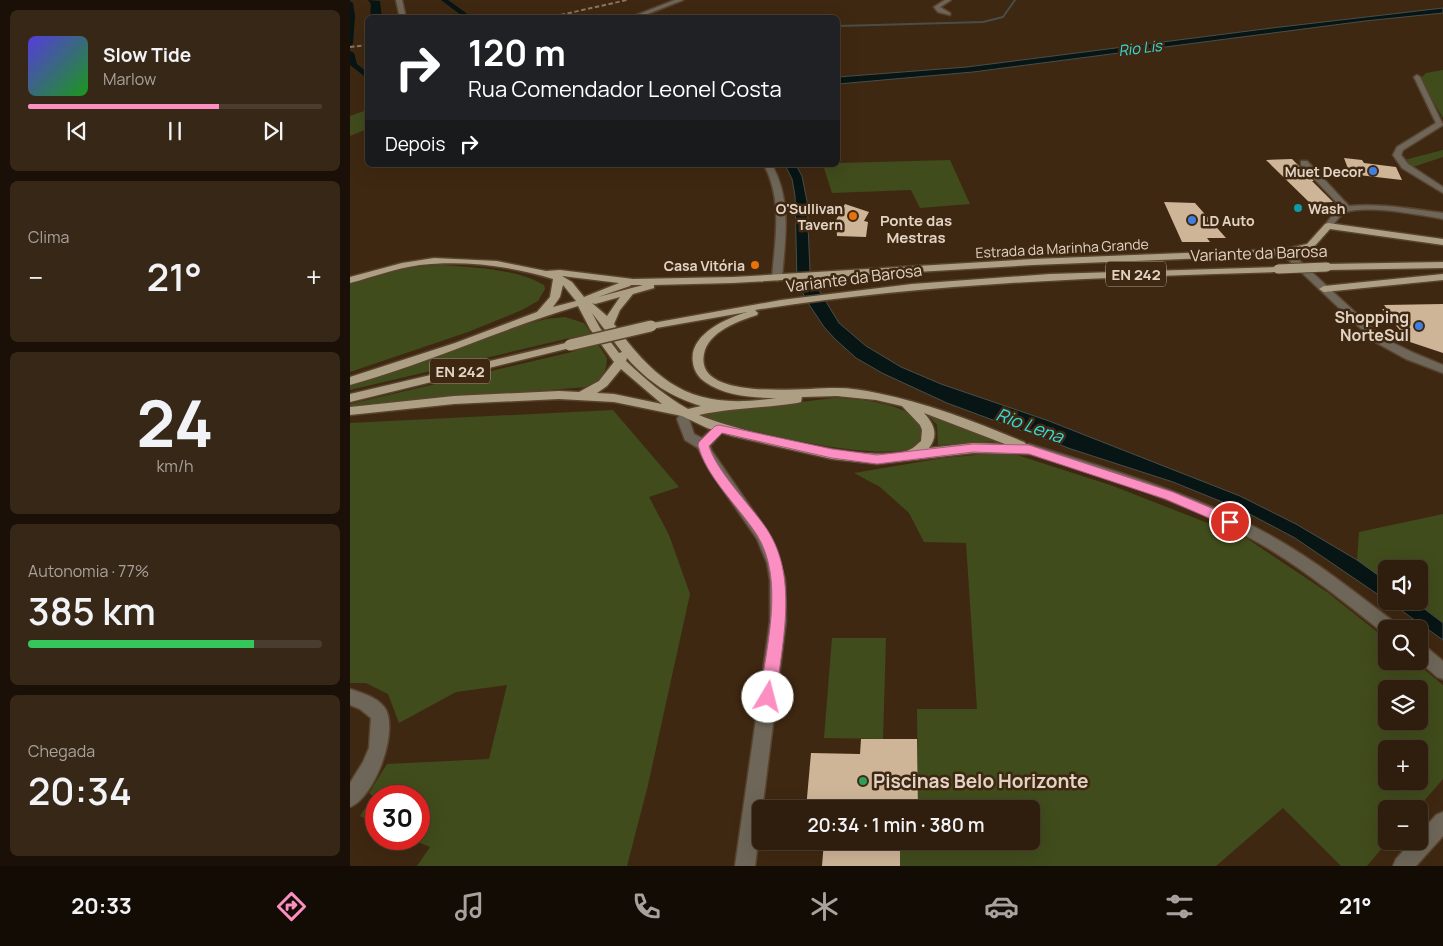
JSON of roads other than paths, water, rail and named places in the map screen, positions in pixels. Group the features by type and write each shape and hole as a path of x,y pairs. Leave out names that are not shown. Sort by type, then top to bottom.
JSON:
{"main road":[{"name":"Estrada da Marinha Grande","path":"534,316 582,302 604,300 632,287 665,282 825,276 1017,262 1285,252 1310,246 1328,226"},
{"path":"1328,226 1443,242"},
{"name":"Variante da Barosa","path":"1371,266 1443,260"},
{"path":"350,280 396,267 434,261 507,267 554,275 572,288 582,302 594,329 620,361 657,394 687,413 719,429 804,448 859,458 886,460 973,448 1029,449"},
{"name":"Variante da Barosa","path":"350,398 651,326 770,304 860,292 1019,280 1327,267 1443,265"},
{"path":"554,275 560,273 632,287 615,309 608,325"},
{"path":"350,381 451,348 534,316 554,300 558,293 554,275"},
{"path":"1324,289 1443,277"},
{"path":"582,302 593,307 646,372 673,392 698,402 722,406"},
{"path":"770,304 765,309 729,322 707,338 698,356 699,366 706,375 723,386 746,393 832,390 904,402 924,407 1029,449"},
{"path":"576,395 599,387 612,375 624,354 623,346"},
{"path":"350,411 477,398 576,395 629,400 687,413 722,406 766,404 849,392"},
{"path":"904,402 922,417 929,427 930,433 923,447 906,457"}],"street":[{"path":"399,0 402,15"},
{"path":"639,15 680,0"},
{"path":"932,0 939,4"},
{"path":"939,4 948,0"},
{"path":"939,4 938,9 948,14"},
{"path":"1417,77 1440,124 1400,149 1397,152 1398,158 1405,166 1443,191"},
{"path":"1304,163 1348,210"},
{"path":"770,167 774,172 781,200 781,278"},
{"path":"1328,226 1338,214 1348,210 1389,210 1443,216"},
{"path":"1285,252 1379,340 1410,356 1443,369"},
{"path":"687,413 683,419 689,437 703,445 714,468 761,531 770,548 776,567 780,595 745,866"},
{"path":"703,445 719,429"},
{"path":"1029,449 1169,496 1245,529 1340,590 1380,620"},
{"path":"1428,658 1443,671"},
{"path":"350,697 366,703 379,714 382,728 379,746 372,766 350,798"},
{"path":"1403,866 1443,822"}],"water":[{"name":"Rio Lis","path":"1443,8 1443,13 1365,21 973,72 840,84 840,77 967,67"},
{"name":"Rio Lena","path":"786,167 797,167 802,176 807,201 810,271 814,282 839,323 866,346 901,367 941,384 1049,421 1240,496 1296,524 1357,560 1378,575 1378,595 1295,538 1242,510 1173,482 1071,449 947,403 882,373 856,358 824,327 797,282 795,196 792,179"},
{"path":"1401,610 1426,610 1443,623 1443,640 1428,629 1428,620 1415,620"}],"waterway":[{"name":"Rio Lis","path":"373,0 376,3 376,15"},
{"path":"444,0 466,15"},
{"path":"840,26 983,22 1003,17 1015,0"},
{"path":"350,3 352,16 350,44"},
{"path":"350,53 354,65 365,74"}],"railway":[{"path":"560,15 627,0"},
{"path":"350,47 365,45"}],"place":[{"name":"Muet Decor","path":"1373,171"},
{"name":"Wash","path":"1298,208"},
{"name":"O'Sullivan Tavern","path":"853,216"},
{"name":"LD Auto","path":"1192,220"},
{"name":"Casa Vitória","path":"755,265"},
{"name":"Shopping NorteSul","path":"1419,326"},
{"name":"Piscinas Belo Horizonte","path":"863,781"}],"district":[{"name":"Ponte das Mestras","path":"916,228"}]}
